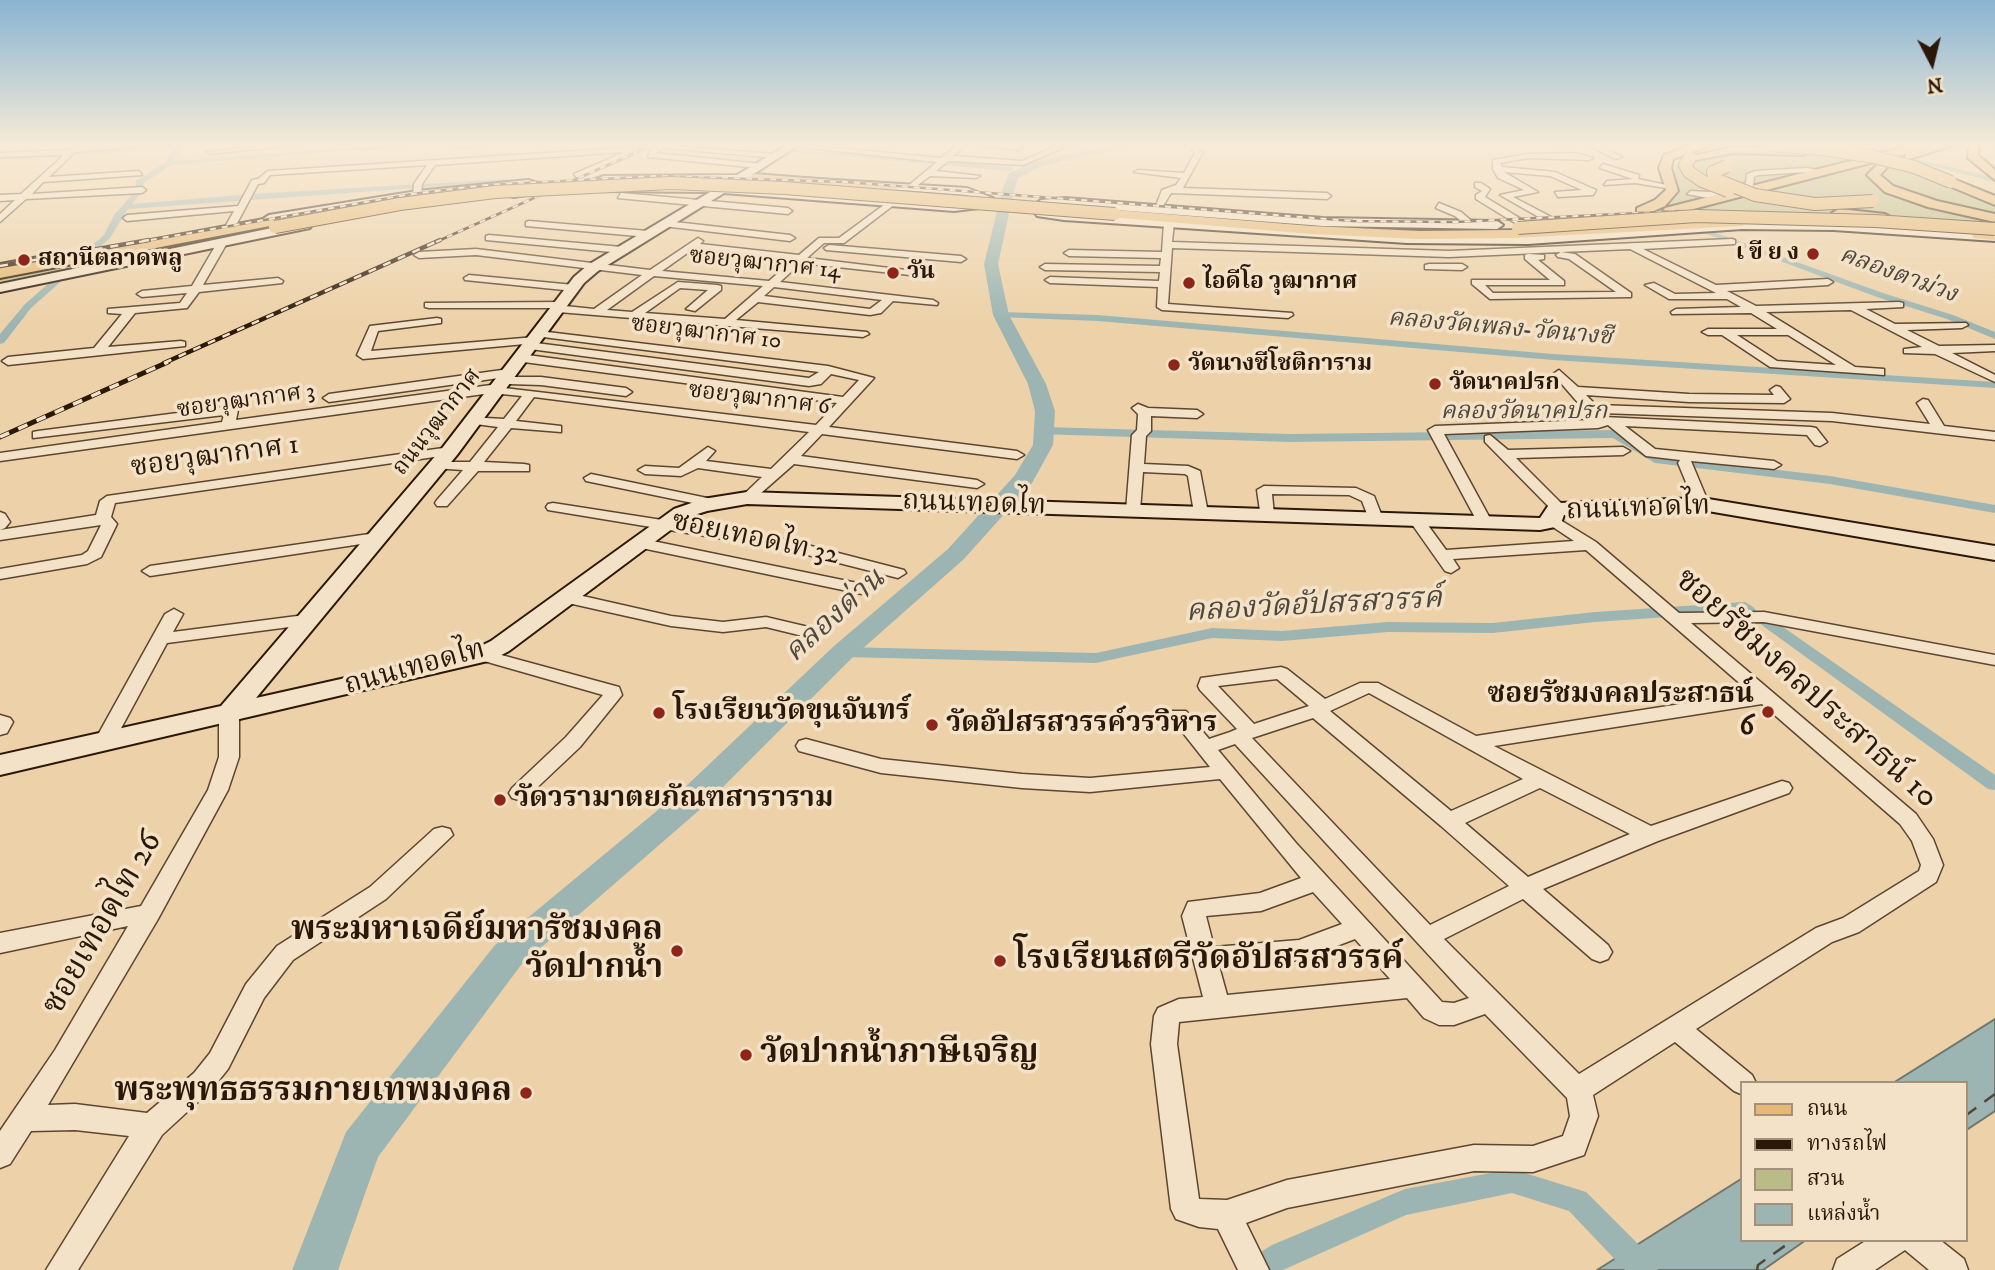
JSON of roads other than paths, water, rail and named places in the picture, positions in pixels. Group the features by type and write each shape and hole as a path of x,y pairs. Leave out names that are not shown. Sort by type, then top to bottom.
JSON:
{"main road":[{"path":"0,270 95,252 240,208 275,204"},
{"path":"0,270 372,204"},
{"path":"0,285 275,227 406,204"},
{"path":"0,285 61,276 366,213 434,204"},
{"name":"ถนนวุฒากาศ","path":"229,714 305,620 444,458 574,288 592,269 648,234 671,230 706,204"},
{"path":"951,204 975,204"},
{"path":"1006,204 1112,211"},
{"path":"1016,204 1112,211"},
{"path":"1031,204 1384,234 1505,238 1604,240 1704,227 1806,225 1979,235 1995,233"},
{"path":"1045,204 1037,207 1041,213 1394,239 1695,223 1785,222 1904,226 1995,233"},
{"path":"1097,204 1323,222 1520,226 1604,240"},
{"path":"1547,231 1586,219 1645,210 1656,204"},
{"path":"1586,219 1683,209 1701,204"},
{"path":"1384,234 1547,231 1637,222 1696,212 1722,204"},
{"path":"1787,204 1995,233"},
{"path":"1824,204 1853,204"},
{"path":"1934,204 1995,218"},
{"path":"1224,221 1420,230 1697,216 1875,220 1995,233"},
{"path":"1333,226 1497,225"},
{"name":"ถนนเทอดไท","path":"0,765 483,655 500,646 661,525 681,513 712,503 747,498 1540,524 1555,515 1702,504 1995,553"}],"street":[{"path":"240,208 242,204"},
{"path":"774,204 788,211"},
{"path":"777,218 798,204"},
{"path":"729,321 822,240 841,242 884,204"},
{"path":"1157,209 1159,204"},
{"path":"1489,204 1520,226"},
{"path":"1515,204 1547,231 1559,253"},
{"path":"0,206 16,205"},
{"path":"0,219 16,205"},
{"path":"1439,206 1458,214 1470,224"},
{"path":"146,212 240,208"},
{"path":"129,221 240,208"},
{"path":"1169,223 1162,307 1178,311 1288,315"},
{"path":"529,224 648,234"},
{"path":"671,230 693,226"},
{"path":"671,230 693,226 790,238"},
{"path":"756,234 767,226"},
{"path":"530,260 587,229"},
{"path":"848,237 885,242"},
{"path":"430,258 458,257 472,252 493,238 618,253"},
{"path":"1069,253 1167,250 1559,253 1572,256 1627,295 1490,296 1476,282 1560,283 1528,257 1559,253 1604,240 1633,247 1730,296 1851,369"},
{"path":"1604,240 1633,247 1732,242"},
{"path":"500,257 528,242"},
{"path":"112,312 183,306 195,292 222,243"},
{"path":"598,311 694,244 806,254 904,268 950,268"},
{"path":"1345,255 1364,255 1365,251"},
{"path":"419,255 472,252 592,269"},
{"path":"806,254 915,252 961,260"},
{"path":"904,268 915,252"},
{"path":"1429,267 1466,271 1449,254"},
{"path":"662,266 758,275"},
{"path":"493,281 517,267 592,269"},
{"path":"1045,267 1165,269"},
{"name":"ซอยวุฒากาศ 14","path":"592,269 771,284 933,303"},
{"path":"469,278 574,288"},
{"path":"1050,280 1164,284"},
{"path":"195,292 278,281"},
{"path":"1714,288 1828,282"},
{"path":"636,314 678,285 717,288 691,309"},
{"path":"1650,285 1673,297 1730,296"},
{"path":"908,300 918,288"},
{"path":"142,294 232,291"},
{"path":"755,298 874,312 890,298"},
{"path":"429,305 559,307 863,334"},
{"path":"1676,312 1899,305"},
{"path":"1851,307 1994,379"},
{"path":"123,357 105,357 104,351 131,310"},
{"path":"438,321 374,328 363,355 809,382 817,381 828,370 868,378 791,459 747,498"},
{"path":"1892,327 1962,325"},
{"path":"1708,332 1789,332"},
{"path":"1724,332 1774,365 1880,372"},
{"path":"8,361 181,344"},
{"path":"1908,351 1994,348"},
{"path":"516,364 541,381 626,392"},
{"path":"329,397 516,364 848,401"},
{"name":"ซอยวุฒากาศ 6","path":"516,364 531,393 1017,456"},
{"name":"ซอยวุฒากาศ 3","path":"0,457 228,426 516,364"},
{"path":"1559,374 1592,409 1651,453 1774,465"},
{"path":"1957,377 1994,379"},
{"path":"1577,391 1689,398 1784,399 1776,390"},
{"path":"442,503 531,393"},
{"path":"1923,403 1941,431"},
{"path":"1592,409 1832,417 1995,436"},
{"path":"38,435 232,410 228,426"},
{"path":"1133,510 1141,410 1197,414"},
{"path":"143,438 154,419"},
{"path":"473,420 556,429"},
{"path":"1484,522 1437,433 1580,427 1594,426 1606,421 1805,430 1814,432 1820,442"},
{"name":"ซอยรัชมงคลประสาธน์ 10","path":"1490,439 1506,454 1555,515 1908,819 1922,839 1932,865 1928,876 1851,925 1824,935 1584,1086 1579,1092"},
{"path":"645,470 675,473 696,464 708,451"},
{"path":"1506,454 1623,452"},
{"path":"444,458 524,468"},
{"name":"ซอยวุฒากาศ 1","path":"103,518 107,501 112,499 444,458"},
{"path":"791,459 977,484"},
{"path":"1685,463 1702,504"},
{"path":"696,464 774,474"},
{"path":"1138,468 1188,470 1195,474 1200,513"},
{"path":"591,478 712,503"},
{"path":"553,507 784,544 898,573"},
{"path":"0,517 0,525"},
{"path":"0,535 103,518 109,524 92,556 63,564 0,574"},
{"path":"1417,520 1446,562 1590,545"},
{"path":"150,571 376,538"},
{"name":"ซอยเทอดไท 32","path":"638,543 862,589"},
{"path":"565,597 671,621 723,627 766,622 811,633"},
{"path":"1670,613 1764,617 1995,660"},
{"path":"104,742 174,614"},
{"path":"170,638 305,620"},
{"path":"483,655 612,691 613,695 573,742 519,793"},
{"path":"1233,1227 1287,1194 1474,1157 1533,1159 1574,1146 1583,1125 1579,1092 1427,937 1244,733 1207,686 1208,682 1281,673 1524,888 1600,951"},
{"path":"1206,747 1319,709 1371,687 1540,780 1650,835"},
{"path":"1474,743 1766,697"},
{"name":"ซอยเทอดไท 26","path":"0,1155 64,1058 150,913 218,790 229,757 229,714"},
{"path":"1180,715 1317,881 1410,987 1439,1014 1454,1014 1490,1002"},
{"path":"0,721 3,722 0,729"},
{"path":"806,746 881,766 1022,781 1090,785 1189,777 1226,771"},
{"path":"1449,821 1540,780"},
{"path":"1427,937 1524,888 1650,835 1782,788"},
{"path":"61,1270 152,1126 203,1081 219,1060 255,991 285,953 379,893 442,835"},
{"path":"1218,1007 1207,957 1194,916 1196,908 1261,902 1317,881"},
{"path":"0,943 150,913"},
{"path":"1207,957 1289,952 1308,948 1358,928"},
{"path":"1254,1270 1233,1227 1186,1209 1164,1044 1167,1016 1179,1010 1410,987"},
{"path":"1677,1028 1741,1081"},
{"path":"24,1119 75,1117 152,1126"},
{"path":"1848,1270 1891,1242"},
{"path":"1918,1242 1952,1270"}],"water":[{"path":"1995,1019 1995,1111 1967,1130 1967,1081 1896,1081"},
{"path":"1740,1180 1740,1242 1803,1242 1763,1270 1597,1270"}],"waterway":[{"path":"0,341 28,306 107,236 128,204"},
{"path":"126,207 157,204"},
{"name":"คลองด่าน","path":"315,1270 361,1146 508,955 693,798 843,652 956,554 1024,478 1043,445 1045,411 1037,384 1001,315 991,264 1005,204"},
{"name":"คลองตาม่วง","path":"1705,230 1880,295 1950,317 1995,336"},
{"name":"คลองวัดเพลง-วัดนางชี","path":"1001,315 1098,318 1553,357 1995,385"},
{"name":"คลองวัดนาคปรก","path":"1043,431 1290,438 1616,434 1655,459 1830,480 1995,509"},
{"name":"คลองวัดอัปสรสวรรค์","path":"843,652 1096,658 1212,633 1282,636 1388,627 1493,628 1595,617 1745,607 1748,610"},
{"name":"คลองวัดอัปสรสวรรค์","path":"1768,623 1995,784"},
{"path":"1258,1270 1282,1255 1405,1202 1512,1181 1577,1201 1644,1270"}],"railway":[{"path":"139,242 354,204"},
{"path":"436,242 520,204"},
{"path":"1135,204 1353,221 1456,222 1679,211 1995,223"},
{"path":"0,266 149,240"},
{"path":"164,363 440,240"},
{"path":"0,437 168,362"}],"place":[{"name":"เ ขี ย ง","path":"1813,254"},
{"name":"สถานีตลาดพลู","path":"24,260"},
{"name":"วัน","path":"893,273"},
{"name":"ไอดีโอ วุฒากาศ","path":"1189,283"},
{"name":"วัดนางชีโชติการาม","path":"1174,365"},
{"name":"วัดนาคปรก","path":"1435,384"},
{"name":"ซอยรัชมงคลประสาธน์ 6","path":"1768,712"},
{"name":"โรงเรียนวัดขุนจันทร์","path":"659,713"},
{"name":"วัดอัปสรสวรรค์วรวิหาร","path":"932,725"},
{"name":"วัดวรามาตยภัณฑสาราราม","path":"500,800"},
{"name":"พระมหาเจดีย์มหารัชมงคล วัดปากน้ำ","path":"677,951"},
{"name":"โรงเรียนสตรีวัดอัปสรสวรรค์","path":"1000,961"},
{"name":"วัดปากน้ำภาษีเจริญ","path":"746,1055"},
{"name":"พระพุทธธรรมกายเทพมงคล","path":"526,1093"}]}
